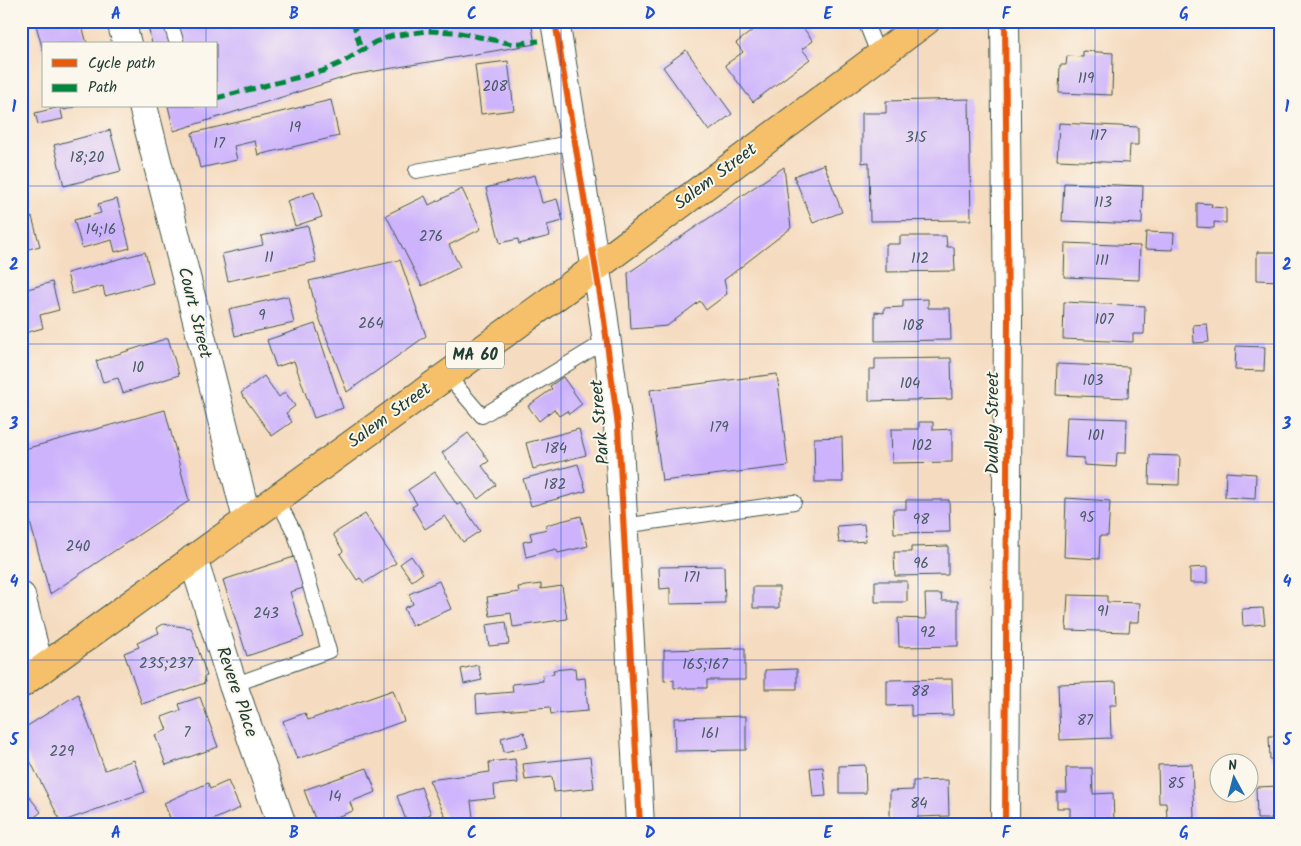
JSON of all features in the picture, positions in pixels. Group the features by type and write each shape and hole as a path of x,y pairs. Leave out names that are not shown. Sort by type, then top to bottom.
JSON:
{"main road":[{"name":"Salem Street","path":"31,677 595,268 926,21"}],"street":[{"path":"121,21 126,42"},
{"name":"Park Street","path":"555,21 607,340 618,426 640,825"},
{"name":"Dudley Street","path":"1005,21 1008,338 1005,825"},
{"name":"Court Street","path":"149,111 247,519"},
{"name":"Revere Place","path":"193,559 233,684 282,825"},
{"path":"21,596 31,677"}],"lane":[{"path":"170,21 176,42"},
{"path":"865,21 879,56"},
{"path":"416,171 575,142"},
{"path":"447,375 482,416 607,340"},
{"path":"233,684 329,651 294,534 277,499"},
{"path":"623,526 794,502"}],"building":[{"path":"35,21 81,21 86,42 42,42 42,47"},
{"path":"147,21 531,21 535,44 352,75 174,131 168,108 218,108 218,42 152,42"},
{"path":"765,21 798,21 813,41 802,49 810,59 753,102 725,65 743,52 736,43"},
{"path":"1057,21 1101,21 1101,26 1057,24"},
{"path":"686,50 732,114 709,131 663,67"},
{"path":"1083,51 1113,53 1112,95 1059,93 1060,65 1066,65 1067,56 1083,57"},
{"path":"508,61 514,110 481,114 475,65"},
{"path":"969,99 971,220 870,221 869,162 862,163 862,113 886,113 886,101"},
{"path":"331,100 339,136 258,155 255,141 234,146 237,160 200,168 192,133"},
{"path":"60,108 63,119 38,124 35,113"},
{"path":"21,122 25,136 21,137"},
{"path":"1059,123 1138,127 1138,145 1130,145 1129,163 1057,160"},
{"path":"110,130 121,171 64,186 54,145"},
{"path":"824,164 842,212 813,223 794,176"},
{"path":"784,167 791,228 724,280 727,294 706,310 700,301 667,326 631,329 628,273"},
{"path":"535,175 542,203 557,199 563,221 547,225 550,236 519,244 518,239 500,243 486,188"},
{"path":"1064,183 1143,186 1142,224 1062,221"},
{"path":"462,189 481,229 449,245 460,267 422,286 386,215 425,196 429,205"},
{"path":"314,192 322,217 295,226 287,201"},
{"path":"117,199 130,248 115,252 112,240 82,248 74,220 101,213 98,204"},
{"path":"1197,203 1212,204 1211,207 1226,208 1226,223 1214,222 1214,228 1197,227"},
{"path":"32,217 40,246 21,251 21,220"},
{"path":"308,226 316,262 228,281 222,254 263,245 261,236"},
{"path":"1146,232 1174,233 1173,250 1145,249"},
{"path":"900,236 946,236 947,247 954,247 955,271 886,272 886,244 900,244"},
{"path":"1065,243 1140,246 1139,280 1064,277"},
{"path":"145,252 153,283 105,296 103,286 72,294 67,273"},
{"path":"1257,252 1280,252 1280,281 1257,280"},
{"path":"400,260 426,336 347,392 317,312 309,281"},
{"path":"52,282 59,310 40,315 43,328 21,334 21,291"},
{"path":"288,296 294,323 235,336 229,309"},
{"path":"928,299 928,308 950,308 951,340 875,341 875,312 884,313 884,308 903,307 903,300"},
{"path":"1064,302 1145,306 1144,334 1133,334 1133,342 1063,339"},
{"path":"315,324 343,408 314,418 294,361 276,367 267,340"},
{"path":"1207,324 1209,342 1194,343 1193,325"},
{"path":"168,338 179,375 123,393 118,378 103,382 96,361"},
{"path":"1236,346 1265,347 1264,371 1235,370"},
{"path":"951,358 952,399 869,401 869,369 875,369 875,359"},
{"path":"1057,364 1129,367 1128,398 1056,395"},
{"path":"777,374 788,466 662,481 650,390"},
{"path":"264,376 279,397 285,392 295,406 286,413 292,422 272,436 241,393"},
{"path":"563,377 582,404 569,414 567,411 559,416 554,409 539,421 528,406 552,389 550,386"},
{"path":"165,410 189,501 50,594 21,490 21,450"},
{"path":"1067,417 1127,419 1126,453 1117,453 1116,467 1084,465 1084,458 1065,457"},
{"path":"919,422 933,422 933,430 952,429 952,462 892,463 891,429 919,429"},
{"path":"579,429 586,455 533,469 526,443"},
{"path":"468,433 489,461 482,466 496,485 478,499 442,453"},
{"path":"842,437 843,482 815,482 814,438"},
{"path":"1150,455 1180,456 1179,485 1149,484"},
{"path":"578,464 586,491 531,506 523,479"},
{"path":"435,472 457,505 461,503 480,531 463,542 445,516 425,529 412,507 417,504 408,490"},
{"path":"1226,472 1256,474 1255,499 1225,497"},
{"path":"1066,498 1110,501 1108,536 1100,536 1099,559 1064,557"},
{"path":"906,500 949,500 950,532 894,533 893,509 906,509"},
{"path":"365,514 396,563 364,583 360,578 357,580 340,554 343,551 333,534"},
{"path":"581,516 588,546 558,553 556,549 526,557 523,542 532,540 530,533 547,529 546,525"},
{"path":"864,524 866,541 839,543 837,526"},
{"path":"948,546 948,575 895,576 894,552 911,552 911,547"},
{"path":"297,556 307,587 290,592 304,637 247,656 223,580"},
{"path":"411,556 423,573 412,581 400,564"},
{"path":"724,566 725,603 670,604 670,588 660,589 659,567"},
{"path":"1207,567 1207,583 1190,583 1190,568"},
{"path":"439,581 451,609 412,626 404,608 413,604 409,594"},
{"path":"875,581 907,581 907,602 875,602"},
{"path":"541,584 541,589 562,586 567,619 513,627 511,613 490,616 487,597 519,592 518,587"},
{"path":"753,587 779,587 779,608 753,608"},
{"path":"925,594 941,594 942,601 958,601 958,646 899,647 898,618 926,619"},
{"path":"1068,595 1107,596 1107,602 1140,603 1139,622 1130,622 1129,632 1066,630"},
{"path":"1263,608 1265,624 1243,626 1242,609"},
{"path":"506,622 509,644 489,646 486,625"},
{"path":"163,624 191,628 207,676 204,677 205,683 142,704 124,653 139,647 137,643 159,633 157,628"},
{"path":"745,648 745,680 707,680 707,688 674,688 674,680 664,681 664,650"},
{"path":"478,665 482,680 464,684 461,669"},
{"path":"575,668 576,679 585,678 588,711 551,714 550,707 477,713 476,695 513,692 512,684 543,681 542,675 554,674 553,670"},
{"path":"797,669 797,689 765,689 765,670"},
{"path":"952,679 953,715 911,716 911,705 887,706 887,680"},
{"path":"1116,682 1117,705 1110,705 1111,738 1060,740 1058,684"},
{"path":"393,690 404,721 297,759 283,721 305,713 308,720"},
{"path":"78,694 105,770 134,760 145,792 61,822 21,743 21,730"},
{"path":"200,697 218,747 166,765 155,735 167,730 162,717 181,710 179,704"},
{"path":"746,716 746,750 675,751 674,718"},
{"path":"524,732 528,747 504,752 501,738"},
{"path":"1269,736 1280,736 1280,760 1270,760"},
{"path":"590,757 594,788 554,792 552,777 525,780 523,764"},
{"path":"515,759 518,783 494,785 495,798 471,801 474,825 449,825 429,780 490,772 489,762"},
{"path":"1192,764 1194,817 1167,818 1166,803 1159,803 1158,765"},
{"path":"865,765 866,793 839,793 839,766"},
{"path":"823,767 826,796 813,797 810,768"},
{"path":"367,768 376,792 350,802 353,811 317,824 304,790"},
{"path":"1066,768 1092,768 1093,794 1113,793 1114,822 1070,824 1070,808 1057,808 1057,792 1067,792"},
{"path":"948,780 949,816 917,817 918,825 890,825 890,791 913,790 913,781"},
{"path":"228,781 240,808 201,825 173,825 164,803 208,783 210,789"},
{"path":"21,786 41,812 25,825 21,825"},
{"path":"1280,786 1280,819 1257,819 1258,787"},
{"path":"421,787 431,814 407,823 397,796"},
{"path":"711,821 741,821 741,825 711,825"}],"marked path":[{"path":"353,21 361,50"},
{"path":"218,97 323,71 343,62 375,42 392,36 427,31 455,32 513,44 539,41"}],"cycle path":[{"path":"555,21 603,313 618,426 640,825"},
{"path":"1005,21 1008,319 1005,825"}]}
